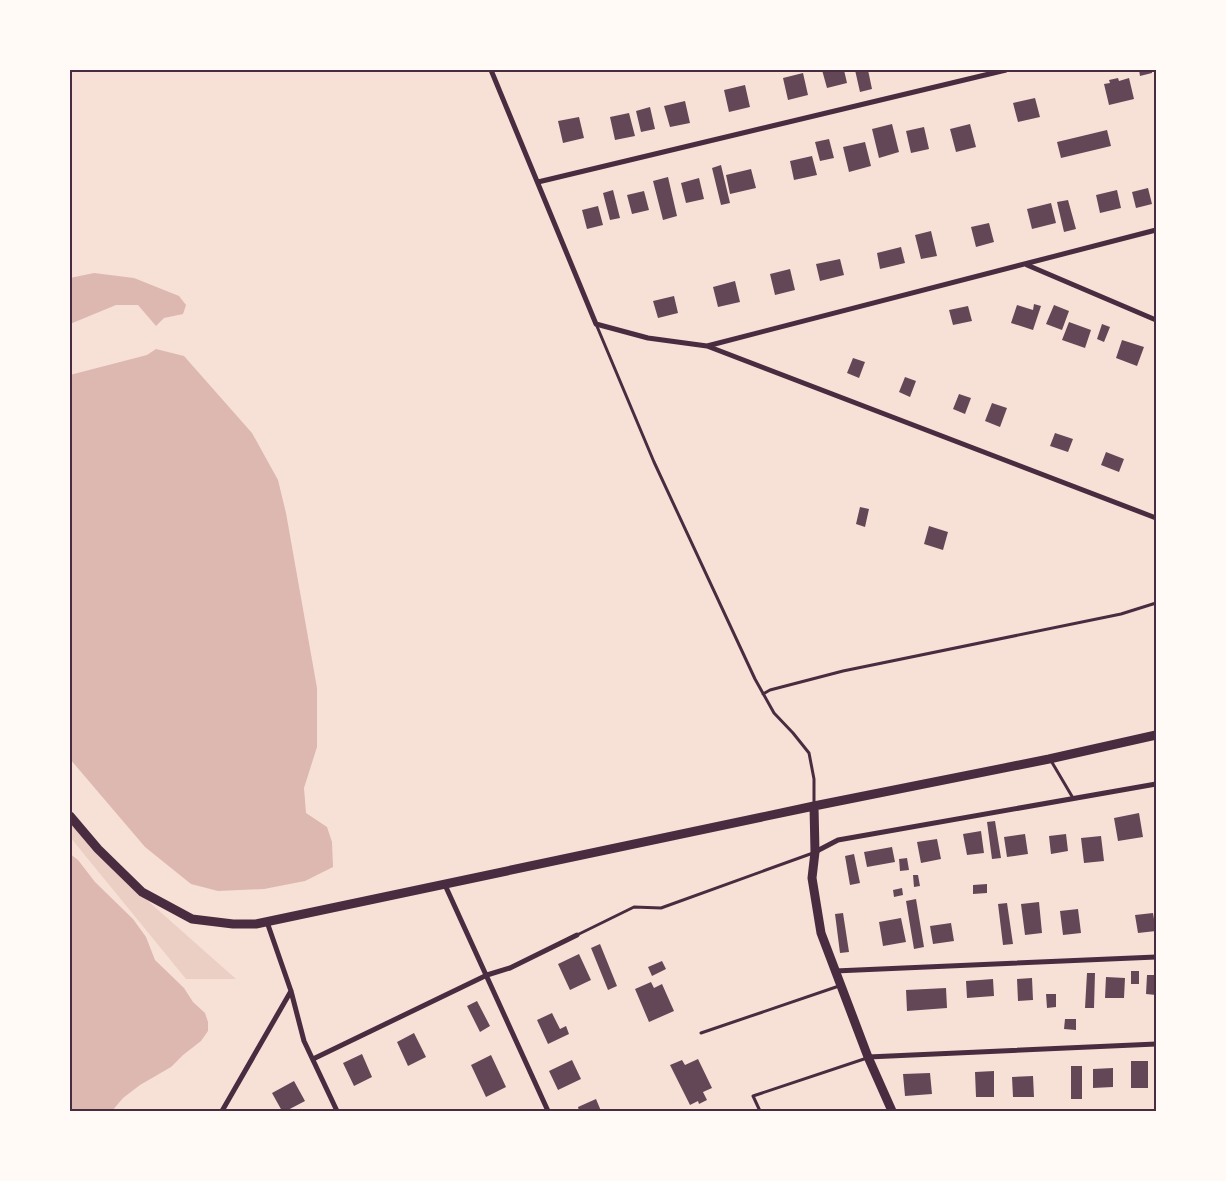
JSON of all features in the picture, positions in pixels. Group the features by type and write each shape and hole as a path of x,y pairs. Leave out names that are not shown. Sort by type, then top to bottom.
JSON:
{"main road":[{"path":"70,816 98,849 142,892 192,919 233,924 256,924 814,806 1049,759 1156,734"},
{"path":"814,806 812,878 821,932 834,971 868,1057 892,1111"}],"street":[{"path":"490,70 596,324 648,338 707,346 1156,518"},
{"path":"538,182 1006,70"},
{"path":"707,346 1027,265 1156,230"},
{"path":"1027,265 1156,320"},
{"path":"814,852 838,840 1156,784"},
{"path":"445,885 548,1111"},
{"path":"267,922 291,991 304,1041 338,1111"},
{"path":"313,1059 487,975 510,968 577,935"},
{"path":"834,971 1156,957"},
{"path":"222,1111 291,991"},
{"path":"868,1057 1156,1044"}],"lane":[{"path":"596,324 654,462 763,694 774,713 809,753 814,779 814,806"},
{"path":"763,694 770,690 842,671 1121,614 1156,603"},
{"path":"1049,759 1073,798"},
{"path":"577,935 634,908 661,908 814,852"},
{"path":"701,1032 840,986"},
{"path":"760,1111 753,1096 868,1057"}],"shaded area":[{"path":"94,273 134,278 179,296 186,305 183,314 164,318 156,326 138,305 116,305 70,324 70,278"},
{"path":"156,349 184,356 252,433 278,480 286,513 317,688 317,747 304,788 306,813 327,827 332,842 333,867 305,881 264,889 218,891 191,884 145,847 70,759 70,375 147,355"},
{"path":"70,811 148,901 236,979 186,979 70,837"},
{"path":"70,854 78,860 95,882 133,919 146,937 155,960 184,988 193,1002 205,1013 208,1022 208,1031 201,1041 171,1067 140,1085 123,1098 112,1111 70,1111"}],"building":[{"path":"822,70 844,70 847,83 827,88"},
{"path":"855,70 868,70 872,89 860,92"},
{"path":"1139,70 1152,70 1152,73 1140,76"},
{"path":"803,73 808,95 788,100 783,78"},
{"path":"1118,78 1119,81 1129,78 1134,99 1109,105 1104,84 1110,83 1109,80"},
{"path":"745,85 750,107 729,112 724,90"},
{"path":"1035,98 1040,117 1018,122 1013,103"},
{"path":"685,101 690,123 670,127 664,106"},
{"path":"650,107 655,129 641,132 636,111"},
{"path":"629,113 635,136 615,140 610,117"},
{"path":"579,117 584,138 563,143 558,121"},
{"path":"892,124 899,152 879,158 872,129"},
{"path":"970,124 976,147 956,152 950,129"},
{"path":"924,127 929,149 911,153 906,131"},
{"path":"1107,130 1111,146 1061,158 1057,142"},
{"path":"829,139 834,158 820,161 815,142"},
{"path":"865,142 871,166 849,172 843,147"},
{"path":"812,156 817,175 794,180 790,161"},
{"path":"721,165 730,203 721,205 712,168"},
{"path":"751,169 756,188 730,194 726,175"},
{"path":"668,177 677,216 663,220 653,181"},
{"path":"699,178 704,199 686,203 681,183"},
{"path":"1148,188 1152,204 1136,208 1132,192"},
{"path":"613,190 620,218 610,220 603,193"},
{"path":"1117,190 1121,208 1100,213 1096,195"},
{"path":"644,191 649,210 632,214 627,195"},
{"path":"1068,200 1076,229 1064,232 1057,202"},
{"path":"1051,203 1056,223 1032,229 1027,209"},
{"path":"598,206 603,225 587,229 582,210"},
{"path":"989,223 994,242 976,247 971,227"},
{"path":"931,231 937,256 921,259 915,235"},
{"path":"901,247 905,263 880,269 877,253"},
{"path":"840,259 844,275 820,281 816,264"},
{"path":"790,269 795,290 775,295 770,274"},
{"path":"735,281 740,302 718,307 713,287"},
{"path":"674,296 678,313 658,318 653,301"},
{"path":"1034,304 1041,306 1033,330 1011,323 1017,305 1033,310"},
{"path":"1054,305 1069,311 1062,330 1046,324"},
{"path":"968,306 972,321 953,325 949,310"},
{"path":"1069,322 1091,330 1085,348 1062,340"},
{"path":"1102,324 1110,327 1104,342 1097,339"},
{"path":"1122,340 1144,347 1137,366 1116,358"},
{"path":"853,358 865,362 859,378 847,373"},
{"path":"905,377 916,381 910,397 899,392"},
{"path":"959,394 971,398 965,414 953,409"},
{"path":"992,403 1007,408 1000,427 985,421"},
{"path":"1055,433 1073,439 1068,452 1050,446"},
{"path":"1106,452 1124,459 1119,472 1101,465"},
{"path":"860,507 869,509 865,527 856,524"},
{"path":"929,526 948,532 943,550 924,544"},
{"path":"1139,813 1143,837 1118,841 1114,818"},
{"path":"995,821 1001,858 992,859 987,822"},
{"path":"981,831 984,853 967,855 963,834"},
{"path":"1025,834 1028,854 1007,857 1004,837"},
{"path":"1066,834 1068,851 1051,854 1049,836"},
{"path":"1101,836 1104,861 1084,863 1081,838"},
{"path":"937,839 941,859 921,863 917,842"},
{"path":"892,847 895,862 867,867 864,852"},
{"path":"854,854 860,883 850,885 845,856"},
{"path":"907,858 909,870 900,871 899,859"},
{"path":"913,875 918,875 920,886 914,887"},
{"path":"987,884 987,893 973,894 973,885"},
{"path":"902,888 903,895 894,897 893,890"},
{"path":"916,899 924,947 914,949 906,901"},
{"path":"1039,902 1042,933 1025,935 1021,904"},
{"path":"1007,903 1013,944 1003,945 998,904"},
{"path":"1078,909 1081,933 1063,935 1060,911"},
{"path":"843,913 849,952 840,953 835,914"},
{"path":"1153,913 1156,931 1138,933 1135,915"},
{"path":"901,918 906,942 883,946 879,922"},
{"path":"951,923 954,941 933,944 930,926"},
{"path":"600,944 617,986 608,990 591,948"},
{"path":"579,954 591,980 570,990 558,964"},
{"path":"662,961 666,969 652,976 648,967"},
{"path":"1131,971 1139,971 1139,984 1131,984"},
{"path":"1087,973 1095,973 1094,1008 1085,1008"},
{"path":"1147,975 1156,975 1156,995 1146,994"},
{"path":"1106,977 1125,978 1124,998 1105,998"},
{"path":"1032,978 1033,1000 1018,1001 1017,979"},
{"path":"993,979 994,996 967,998 966,981"},
{"path":"651,982 654,988 662,984 674,1011 649,1022 635,989"},
{"path":"946,988 947,1008 907,1011 906,990"},
{"path":"1046,994 1056,994 1056,1007 1047,1008"},
{"path":"477,1001 490,1026 480,1032 467,1006"},
{"path":"552,1013 560,1029 566,1026 569,1034 548,1044 537,1020"},
{"path":"1065,1019 1076,1019 1076,1030 1064,1029"},
{"path":"414,1033 426,1057 408,1066 397,1042"},
{"path":"362,1054 372,1077 354,1086 343,1063"},
{"path":"491,1055 506,1087 486,1097 471,1065"},
{"path":"698,1059 712,1088 703,1092 707,1100 699,1104 698,1101 690,1105 670,1065 682,1060 685,1065"},
{"path":"572,1060 581,1079 558,1090 549,1071"},
{"path":"1131,1061 1148,1061 1148,1088 1131,1088"},
{"path":"1071,1066 1082,1066 1082,1099 1071,1099"},
{"path":"1113,1068 1113,1087 1093,1088 1093,1069"},
{"path":"994,1071 994,1097 976,1097 975,1072"},
{"path":"930,1073 932,1094 905,1096 903,1074"},
{"path":"1033,1076 1034,1097 1013,1097 1012,1077"},
{"path":"294,1081 305,1101 286,1111 282,1111 272,1093"},
{"path":"596,1099 601,1111 579,1111 578,1107"}]}
